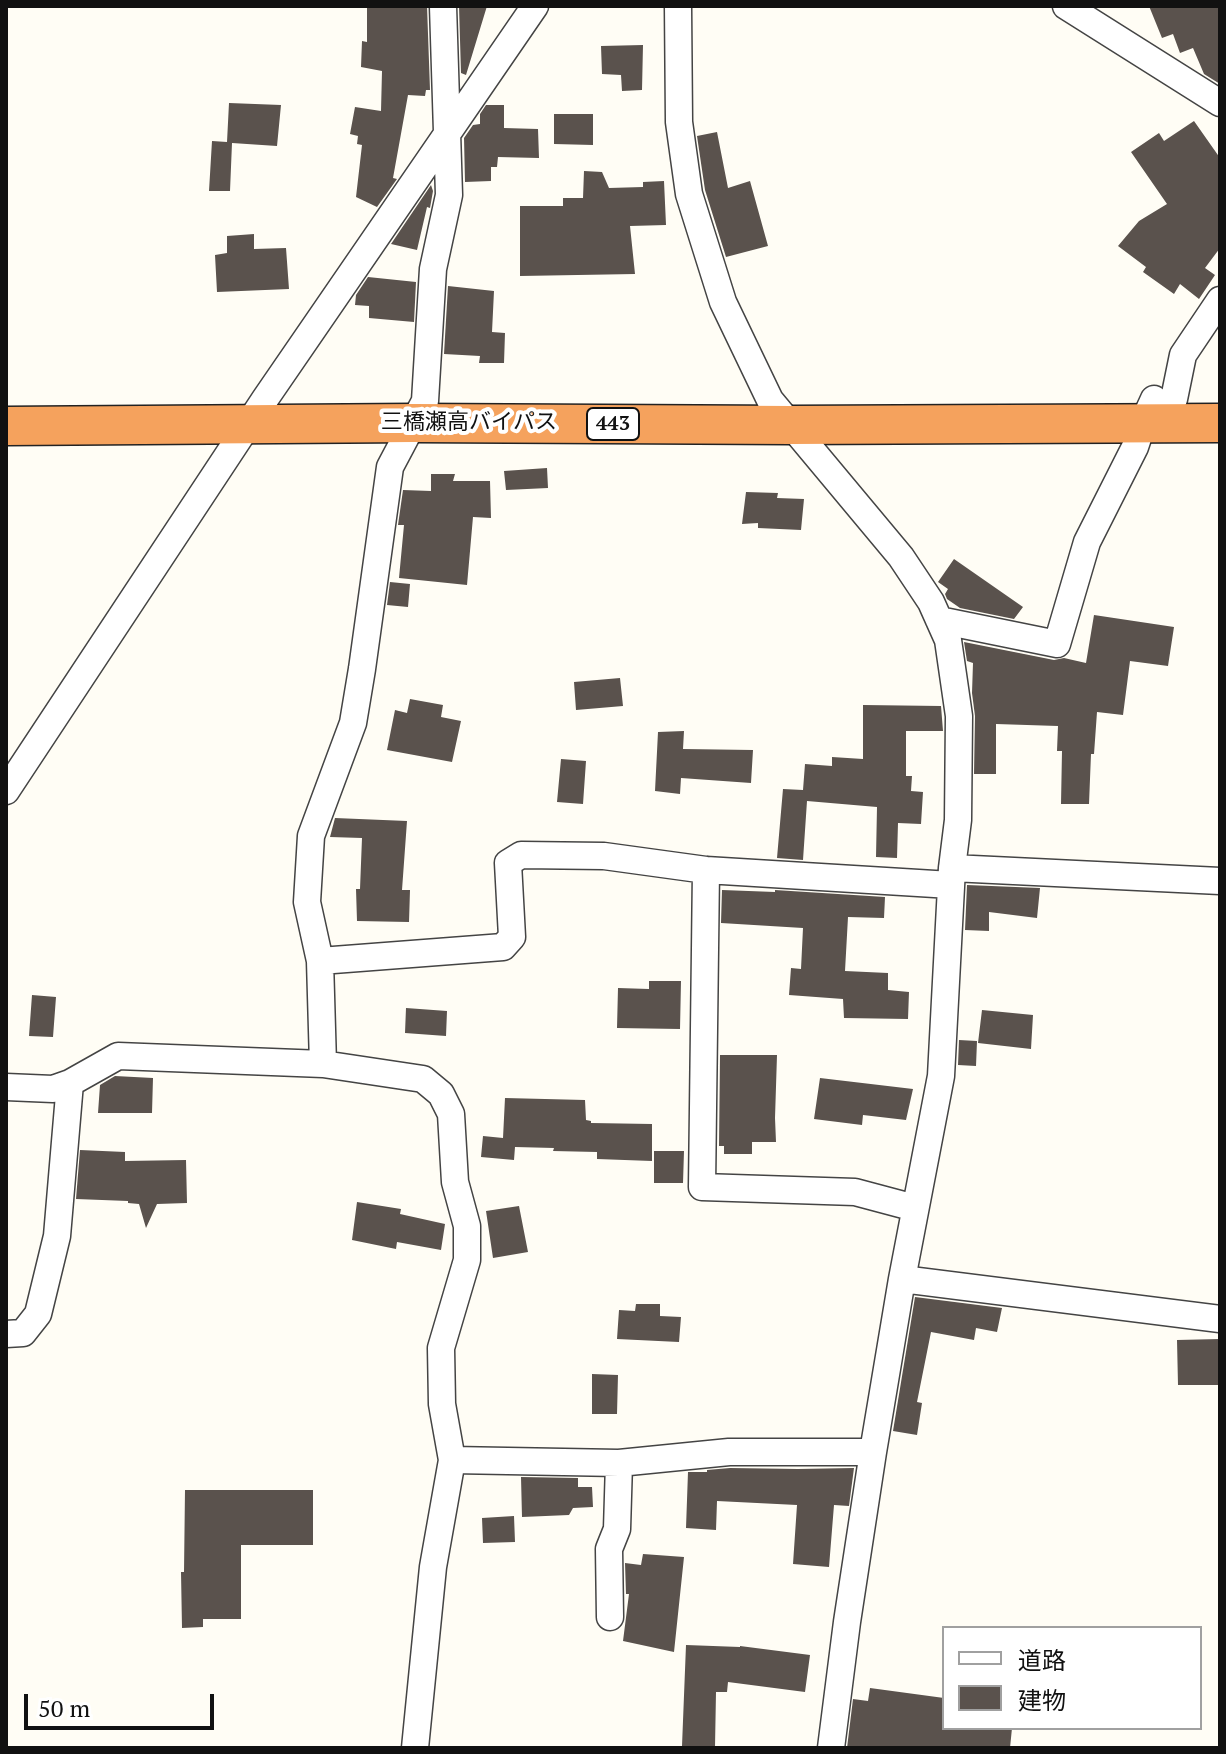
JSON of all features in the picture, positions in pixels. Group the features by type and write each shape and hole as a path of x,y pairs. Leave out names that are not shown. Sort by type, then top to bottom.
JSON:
{"highway":[{"name":"三橋瀬高バイパス","path":"6,400 258,412 780,413 1157,407 1220,399"},
{"name":"三橋瀬高バイパス","path":"1157,407 1220,423"},
{"name":"三橋瀬高バイパス","path":"6,426 258,412"}],"street":[{"path":"323,1064 320,961 307,902 311,836 353,723 390,467 419,412 433,269 449,195 443,6"},
{"path":"6,791 258,412 535,6"},
{"path":"678,6 679,122 689,194 723,302 780,413 901,557 931,602 948,640 959,716 958,820 951,876 941,1076 873,1452 831,1748"},
{"path":"1066,6 1220,103"},
{"path":"939,620 1057,644 1087,542 1183,355 1220,300"},
{"path":"320,961 503,947 512,937 508,863 521,855 604,856 706,870 1220,881"},
{"path":"706,870 702,1187 855,1192 915,1208"},
{"path":"6,1087 53,1089 118,1056 323,1064 423,1079 441,1094 451,1114 455,1182 467,1226 467,1260 441,1348 442,1404 452,1460 433,1567 415,1748"},
{"path":"6,1334 23,1333 38,1314 57,1236 70,1083"},
{"path":"902,1279 1220,1319"},
{"path":"452,1460 619,1463 729,1452 873,1452"},
{"path":"610,1617 609,1549 617,1529 619,1463"}],"building":[{"path":"367,6 427,6 430,90 426,90 425,96 408,95 393,178 397,179 377,207 356,197 362,145 357,144 358,136 350,134 355,107 381,111 382,71 361,67 362,41 367,42"},
{"path":"459,6 487,6 466,75 461,73"},
{"path":"1149,6 1220,6 1220,84 1204,74 1193,48 1180,53 1173,34 1162,38"},
{"path":"643,45 642,90 622,91 621,75 602,74 601,46"},
{"path":"229,103 281,105 277,146 232,143 230,191 209,191 212,141 227,142"},
{"path":"486,105 504,105 504,128 538,129 539,158 498,157 497,167 491,167 491,181 465,182 464,138 473,125 480,124 480,114"},
{"path":"554,114 593,114 593,145 554,144"},
{"path":"1194,121 1220,158 1220,248 1205,268 1215,275 1199,299 1180,284 1174,294 1143,272 1146,267 1118,246 1139,221 1167,204 1131,152 1159,133 1164,141"},
{"path":"717,132 728,188 750,181 768,246 726,257 705,190 697,136"},
{"path":"584,171 602,172 609,188 643,187 643,182 664,181 666,225 630,226 635,274 520,276 520,206 563,206 563,198 583,198"},
{"path":"431,185 430,208 427,207 417,250 391,244"},
{"path":"254,234 254,249 286,248 289,289 217,292 215,255 227,253 227,236"},
{"path":"368,277 416,282 414,322 369,318 369,306 355,305 356,295"},
{"path":"448,286 494,291 492,332 505,333 504,363 479,363 480,356 444,354"},
{"path":"547,468 548,488 506,490 504,471"},
{"path":"431,474 455,474 453,481 490,481 491,518 473,517 467,585 399,578 404,525 398,525 403,490 431,491"},
{"path":"746,492 778,493 777,498 804,499 801,530 758,528 758,523 742,524"},
{"path":"954,559 1023,607 1014,619 960,608 947,599 945,594 948,589 938,582"},
{"path":"390,582 410,584 408,607 387,605"},
{"path":"1094,615 1174,627 1168,666 1130,661 1123,715 1097,712 1089,804 1061,804 1062,751 1057,751 1058,726 996,724 996,774 974,774 973,663 967,661 964,642 1054,660 1064,658 1086,663"},
{"path":"620,678 623,706 576,710 574,682"},
{"path":"410,699 443,705 441,717 461,721 452,762 387,750 395,710 407,713"},
{"path":"863,705 941,706 943,731 906,731 906,776 912,776 911,791 923,792 921,824 898,823 897,858 876,857 877,807 807,801 803,860 777,858 783,789 803,790 805,764 832,766 832,757 863,759"},
{"path":"684,731 683,749 753,750 751,783 681,778 680,794 655,791 658,732"},
{"path":"561,759 586,761 583,804 557,802"},
{"path":"335,818 407,821 402,890 410,890 409,922 357,921 356,889 360,889 362,838 330,837"},
{"path":"967,885 1040,888 1037,918 989,912 989,931 965,930"},
{"path":"722,890 885,897 884,918 848,917 845,971 888,973 888,990 909,992 908,1019 844,1018 843,999 789,995 791,968 801,969 803,928 721,923"},
{"path":"649,981 681,981 680,1029 617,1028 618,988 649,989"},
{"path":"32,995 56,997 53,1037 29,1036"},
{"path":"406,1008 447,1011 446,1036 405,1033"},
{"path":"982,1010 1033,1015 1031,1049 978,1043"},
{"path":"959,1040 977,1041 976,1066 958,1065"},
{"path":"720,1055 777,1055 776,1142 752,1142 752,1154 724,1154 724,1146 719,1146"},
{"path":"115,1076 153,1078 152,1113 98,1113 100,1085"},
{"path":"820,1078 913,1089 906,1120 863,1115 862,1125 814,1119"},
{"path":"505,1098 585,1100 586,1120 591,1123 652,1124 652,1161 597,1159 597,1152 515,1147 514,1160 481,1157 483,1136 503,1138"},
{"path":"80,1150 125,1152 125,1161 186,1160 187,1203 157,1204 146,1228 139,1204 76,1199"},
{"path":"654,1151 684,1151 683,1183 654,1183"},
{"path":"357,1202 401,1209 400,1214 445,1224 441,1250 397,1242 396,1249 352,1240"},
{"path":"519,1206 528,1252 493,1258 486,1211"},
{"path":"915,1297 1002,1308 997,1332 976,1328 974,1340 931,1332 917,1402 922,1403 917,1435 893,1431"},
{"path":"636,1304 660,1304 660,1316 681,1317 679,1342 617,1339 619,1310 635,1311"},
{"path":"1220,1339 1220,1385 1178,1385 1177,1340"},
{"path":"592,1374 618,1375 617,1414 592,1414"},
{"path":"730,1468 854,1468 849,1506 834,1505 829,1567 793,1564 797,1505 717,1501 716,1530 686,1528 688,1472"},
{"path":"521,1477 578,1478 578,1487 592,1487 593,1507 573,1508 569,1515 522,1517"},
{"path":"185,1490 313,1490 313,1545 241,1545 241,1619 203,1619 203,1627 182,1628"},
{"path":"514,1516 515,1542 483,1543 482,1518"},
{"path":"643,1554 684,1557 674,1652 623,1641 629,1594 626,1594 625,1563 641,1565"},
{"path":"686,1645 740,1646 810,1655 805,1692 728,1682 727,1692 716,1692 715,1747 682,1746"},
{"path":"870,1688 942,1698 942,1730 1012,1730 1010,1748 847,1748 853,1699 868,1701"}]}
